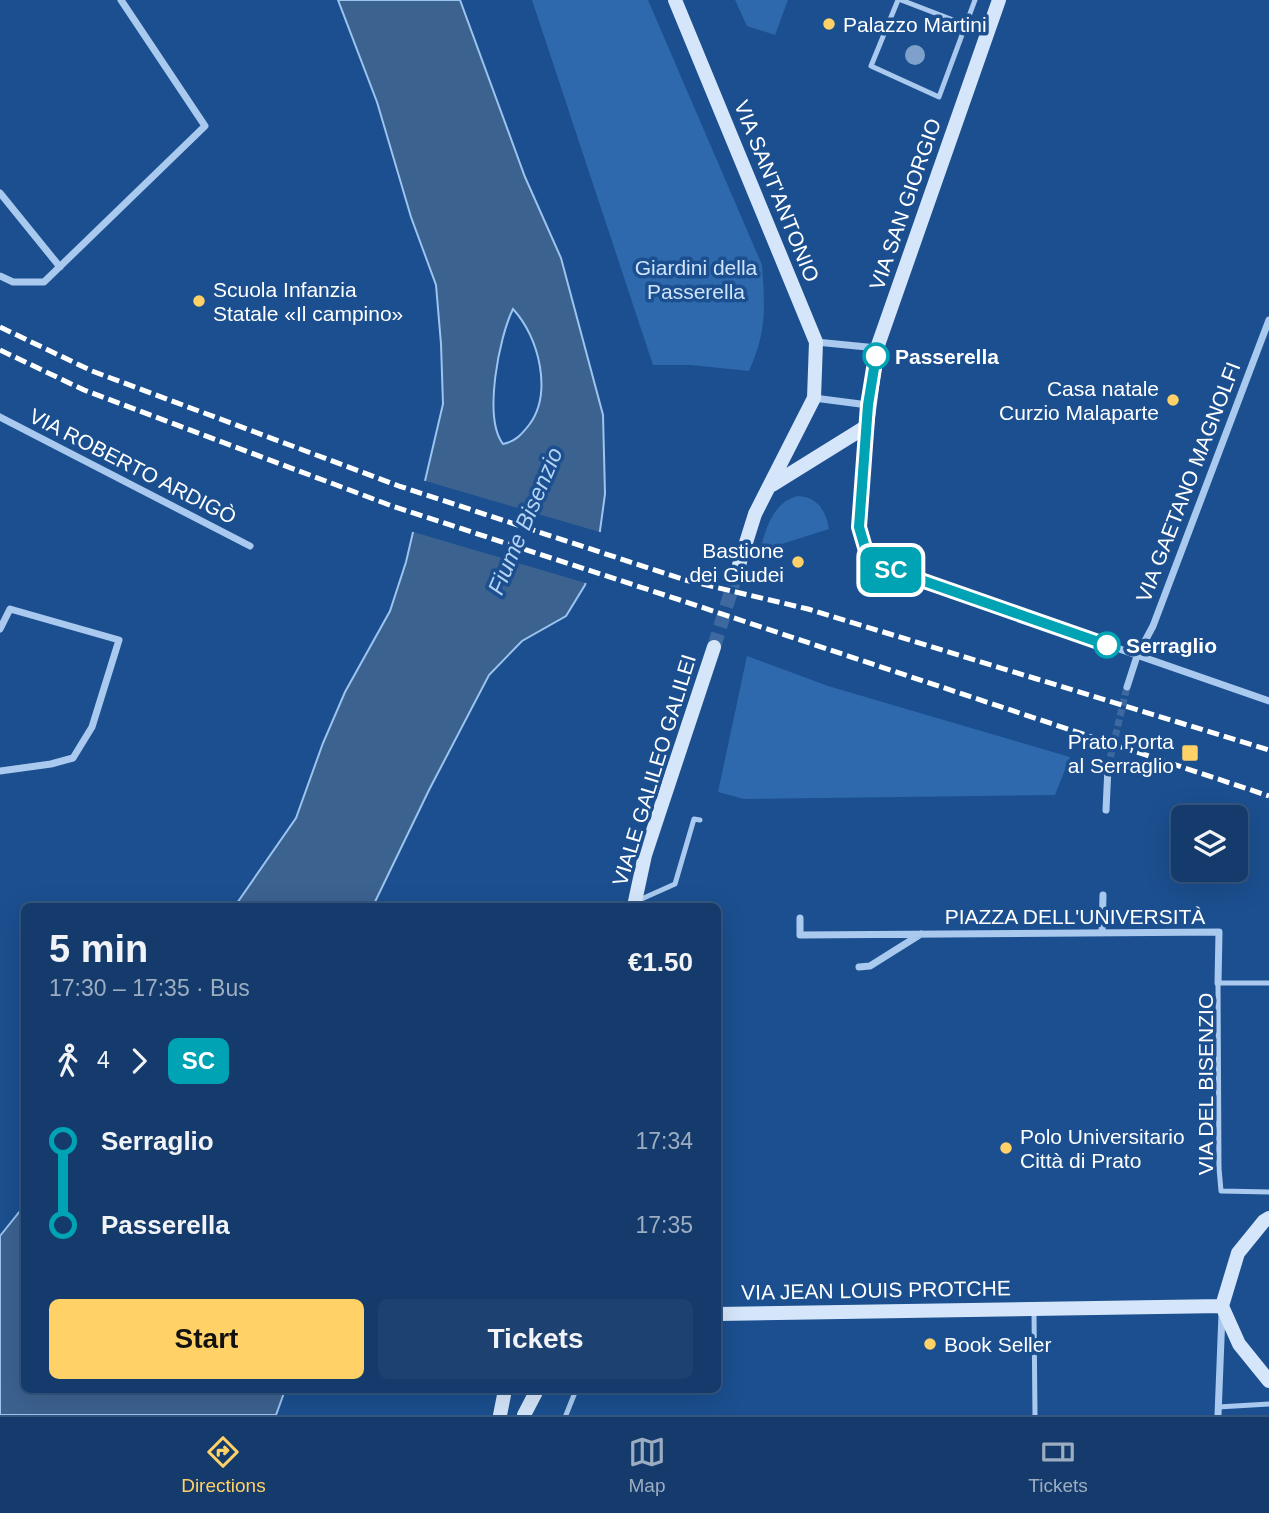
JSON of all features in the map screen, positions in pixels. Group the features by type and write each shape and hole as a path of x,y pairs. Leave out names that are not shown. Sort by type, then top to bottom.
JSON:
{"street":[{"path":"0,276 13,282 44,282 205,126 121,0"},
{"name":"VIA SANT'ANTONIO","path":"675,0 816,342"},
{"name":"VIA SAN GIORGIO","path":"867,426 877,348 999,0"},
{"path":"0,194 60,267"},
{"name":"VIA GAETANO MAGNOLFI","path":"1127,687 1137,656 1153,626 1269,320"},
{"path":"739,565 755,514 814,398 816,342 877,348"},
{"path":"814,398 868,405"},
{"name":"VIA ROBERTO ARDIGÒ","path":"0,417 250,546"},
{"path":"867,426 859,527 866,551 881,566 1269,701"},
{"path":"771,485 867,426"},
{"path":"0,629 10,608 119,640 92,727 73,758 0,771"},
{"name":"VIALE GALILEO GALILEI","path":"634,903 645,855 714,647"},
{"path":"1105,810 1108,767"},
{"path":"1102,933 1103,895"},
{"name":"PIAZZA DELL'UNIVERSITÀ","path":"800,918 800,934 1219,932 1218,983"},
{"name":"PIAZZA DELL'UNIVERSITÀ","path":"859,967 870,966 921,934"},
{"path":"1218,1411 1222,1306 1238,1254 1269,1218"},
{"path":"1222,1306 1239,1344 1269,1381"},
{"name":"VIA JEAN LOUIS PROTCHE","path":"721,1314 1222,1306"},
{"path":"500,1415 504,1393"},
{"path":"524,1415 535,1393"}],"lane":[{"path":"975,0 965,26 939,97 871,66 900,0 965,26 987,33"},
{"path":"636,903 675,884 694,819 701,820"},
{"name":"VIA DEL BISENZIO","path":"1269,983 1218,983 1221,1191 1269,1192"},
{"name":"VIA JEAN LOUIS PROTCHE","path":"1034,1309 1035,1415"},
{"path":"566,1415 575,1393"},
{"path":"1218,1411 1269,1404"}],"green space":[{"name":"Giardini della Passerella","path":"532,0 648,0 762,265 762,331 749,371 691,365 653,365"},
{"path":"735,0 788,0 775,35 747,26"},
{"path":"798,496 811,499 820,506 829,529 760,551 772,517 782,504"},
{"path":"747,656 828,686 1070,757 1055,795 744,799 718,792"}],"water":[{"name":"Fiume Bisenzio","path":"338,0 460,0 525,177 561,258 603,415 605,494 599,538 585,585 566,616 522,641 489,675 374,903 237,903 296,818 323,743 345,692 390,611 406,562 443,404 436,285 411,217 377,102","holes":["513,309 530,334 540,366 540,397 529,425 515,439 503,444 494,416 495,377 503,338"]},
{"path":"21,1210 21,1393 284,1393 276,1415 0,1415 0,1236"}],"pier":[{"path":"422,480 603,533 589,584 410,531"}],"tunnel":[{"path":"714,647 739,565"},
{"path":"1108,767 1127,687"}],"railway":[{"path":"0,327 92,371 399,486 685,580 808,609 1269,750"},
{"path":"0,350 84,390 392,506 1269,796"}],"bus line":[{"name":"SC","path":"876,356 868,405 859,527 866,551 881,566 1107,645"}],"place":[{"name":"Palazzo Martini","path":"829,24"},
{"name":"Scuola Infanzia Statale «Il campino»","path":"199,301"},
{"name":"Passerella","path":"876,356"},
{"name":"Casa natale Curzio Malaparte","path":"1173,400"},
{"name":"Bastione dei Giudei","path":"798,562"},
{"name":"Serraglio","path":"1107,645"},
{"name":"Prato Porta al Serraglio","path":"1190,753"},
{"name":"Polo Universitario Città di Prato","path":"1006,1148"},
{"name":"Book Seller","path":"930,1344"}]}
